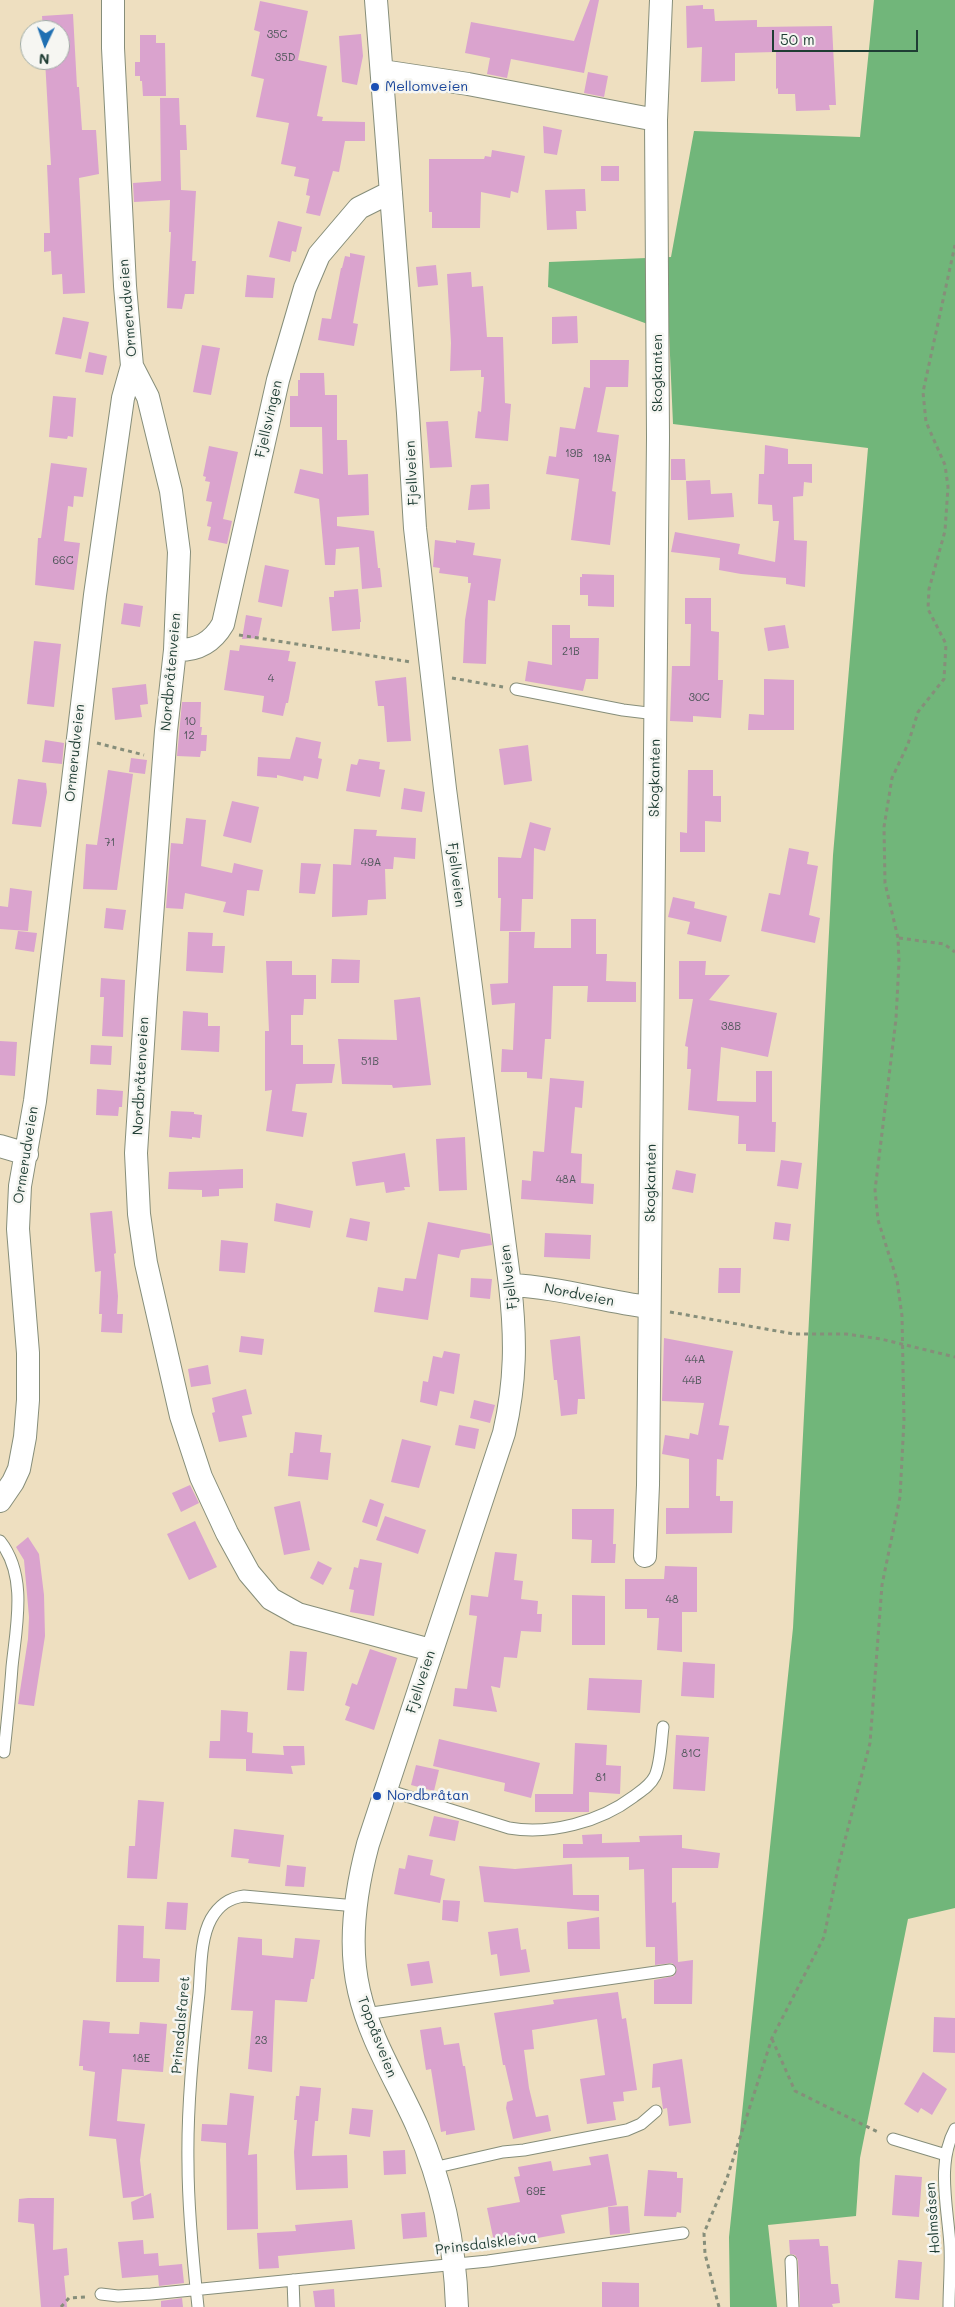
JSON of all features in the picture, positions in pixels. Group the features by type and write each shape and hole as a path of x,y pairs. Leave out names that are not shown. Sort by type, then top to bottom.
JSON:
{"street":[{"name":"Ormerudveien","path":"0,1501 19,1469 27,1419 28,1353 18,1210 20,1186 27,1154 61,888 78,724 95,595 123,398 132,366 125,286 113,48 113,0"},
{"name":"Fjellveien","path":"376,0 415,528 431,670 510,1285 515,1360 507,1418 404,1734"},
{"name":"Skogkanten","path":"645,1556 648,1468 648,1307 656,714 658,447 656,120 661,0"},
{"path":"382,71 468,84 656,120"},
{"name":"Fjellsvingen","path":"219,632 223,624 278,380 305,288 320,255 359,208 391,192"},
{"name":"Nordbråtenveien","path":"132,366 148,397 171,491 179,552 175,650 166,731 136,1153 139,1214 146,1264 182,1416 201,1478 227,1534 249,1573 271,1599 298,1614 431,1650"},
{"path":"175,650 201,647 219,632"},
{"path":"0,1146 27,1154"},
{"name":"Nordveien","path":"510,1285 540,1287 615,1303 648,1307"},
{"name":"Toppåsveien","path":"404,1734 368,1844 359,1878 356,1906 355,1965 359,1990 382,2058 417,2126 433,2168 449,2232 457,2307"}],"lane":[{"path":"516,689 623,710 656,714"},
{"path":"0,1541 10,1557 14,1573 18,1616 4,1752"},
{"path":"387,1790 509,1828 540,1830 579,1822 619,1808 651,1782 657,1770 663,1727"},
{"name":"Prinsdalsfaret","path":"198,2307 188,2163 189,2099 203,1949 210,1920 224,1902 244,1896 356,1906"},
{"path":"366,2014 670,1970"},
{"path":"433,2168 503,2152 524,2150 627,2130 641,2124 656,2111"},
{"name":"Holmsåsen","path":"949,2307 950,2249 945,2176 946,2155 955,2129"},
{"path":"893,2139 946,2155"},
{"name":"Prinsdalskleiva","path":"196,2289 488,2261 683,2233"},
{"path":"790,2261 793,2307"},
{"path":"293,2280 294,2307"},
{"path":"101,2294 118,2296 196,2289"}],"path":[{"path":"719,2307 705,2254 704,2233 727,2178 772,2038 824,1937 839,1863 870,1743 882,1585 900,1497 904,1420 900,1294 878,1220 875,1190 896,1020 899,962 898,938 884,882 883,851 886,803 892,778 908,744 918,712 944,679 946,644 928,609 929,588 945,531 948,487 945,465 926,422 923,392 955,245"},
{"path":"219,632 431,670 516,689"},
{"path":"105,745 149,756"},
{"path":"898,938 944,944 955,952"},
{"path":"648,1307 794,1334 846,1334 903,1344 955,1357"},
{"path":"772,2038 796,2092 893,2139"},
{"path":"62,2307 69,2298 86,2297"}],"green space":[{"path":"874,0 955,0 955,1908 908,1919 860,2158 856,2216 768,2225 777,2307 730,2307 729,2237 793,1628 833,855 868,448 673,424 669,332 548,287 549,262 671,257 694,131 860,137"}],"building":[{"path":"590,0 599,0 584,73 511,59 507,78 487,74 490,58 465,53 471,22 574,41"},
{"path":"260,1 308,11 298,60 327,66 317,116 323,117 322,121 365,122 365,141 345,141 339,172 333,171 320,216 306,213 310,196 306,195 309,179 294,176 296,167 281,164 289,123 256,117 264,79 251,76 260,32 254,30"},
{"path":"703,5 703,9 714,9 715,21 757,20 757,27 832,26 836,105 829,105 830,110 796,111 795,94 778,94 778,88 776,89 776,52 735,53 735,81 701,82 702,47 687,48 686,6"},
{"path":"73,14 77,87 79,87 82,130 96,130 99,174 79,178 85,293 63,294 62,274 52,275 51,251 44,252 44,233 50,233 47,165 51,165 46,70 70,70 70,20 42,20 42,16"},
{"path":"361,34 363,56 357,85 342,82 339,36"},
{"path":"140,35 156,35 156,43 165,43 166,96 143,96 140,76 135,76 135,62 140,62"},
{"path":"588,72 608,76 604,97 584,93"},
{"path":"160,98 179,98 180,125 186,125 187,150 180,150 181,190 196,191 192,261 196,261 194,294 185,294 182,309 167,308 171,232 169,232 170,200 134,202 133,183 161,181"},
{"path":"543,126 562,130 557,155 544,153"},
{"path":"492,150 525,156 518,193 511,191 510,198 481,192 480,228 432,228 432,212 429,212 429,159 484,159 485,156 491,157"},
{"path":"601,166 619,166 619,181 601,181"},
{"path":"585,189 586,211 576,211 577,229 547,230 545,190"},
{"path":"278,221 302,227 296,252 292,251 290,262 269,257"},
{"path":"350,253 365,256 353,323 358,324 354,346 318,340 322,318 331,319 341,268 345,256 350,257"},
{"path":"436,265 438,285 418,287 416,267"},
{"path":"471,272 472,287 483,286 487,337 503,337 505,403 511,404 508,441 475,438 478,411 481,412 484,377 481,377 481,370 450,371 451,343 447,274"},
{"path":"247,275 275,278 273,298 245,297"},
{"path":"577,316 578,343 552,344 552,317"},
{"path":"63,317 89,322 81,359 55,354"},
{"path":"202,345 220,348 211,395 193,392"},
{"path":"89,352 107,356 103,375 85,372"},
{"path":"590,360 629,360 628,387 606,387 597,432 619,435 612,491 616,492 610,545 571,540 579,479 546,474 549,456 556,457 560,427 575,429 584,387 590,388"},
{"path":"300,373 324,373 325,395 337,395 337,440 347,440 348,475 368,474 369,515 337,517 337,526 374,531 382,587 362,589 359,547 336,549 335,565 325,565 319,499 294,493 300,469 323,474 322,427 290,427 290,396 298,396"},
{"path":"53,396 76,398 73,437 68,436 67,439 49,437"},
{"path":"448,421 452,467 430,468 426,422"},
{"path":"765,445 788,449 788,464 812,464 812,483 804,482 803,496 793,497 794,540 807,541 805,587 786,584 786,578 719,570 720,558 671,552 675,532 740,544 738,554 775,562 779,521 773,521 772,505 758,504 759,474 764,474"},
{"path":"209,446 238,452 223,519 232,521 227,544 208,540 211,527 207,526 212,502 206,501 210,482 205,481 206,477 203,476"},
{"path":"671,459 685,459 686,480 671,480"},
{"path":"51,463 87,468 83,497 74,496 73,507 68,506 64,541 80,543 74,590 35,585 38,538 41,538"},
{"path":"710,480 711,494 732,493 734,517 688,520 686,481"},
{"path":"489,484 490,509 468,510 471,485"},
{"path":"435,540 456,543 456,540 475,543 473,555 501,559 495,601 488,600 486,664 463,663 465,620 471,583 468,583 468,577 439,573 440,568 433,567"},
{"path":"265,565 289,570 282,607 258,602"},
{"path":"582,574 614,575 614,607 588,606 588,595 580,595 580,577 582,577"},
{"path":"358,589 360,629 332,631 329,597 334,597 334,591"},
{"path":"685,598 711,598 711,631 719,632 718,680 723,680 721,718 693,716 693,722 670,721 672,666 690,666 691,624 685,624"},
{"path":"124,603 143,606 140,627 121,624"},
{"path":"246,615 262,618 258,638 242,639"},
{"path":"552,625 570,625 570,638 599,638 598,679 586,679 583,691 525,681 528,661 552,665"},
{"path":"785,625 789,648 768,651 764,628"},
{"path":"34,641 61,644 54,707 27,704"},
{"path":"240,645 290,651 288,661 296,662 288,703 286,703 283,716 262,712 264,696 224,690 230,650 239,651"},
{"path":"406,677 411,741 387,742 384,706 378,706 375,681"},
{"path":"764,679 794,680 794,730 748,730 749,714 764,715"},
{"path":"146,684 148,704 140,705 142,717 115,720 112,688"},
{"path":"182,702 201,702 201,735 207,735 206,751 201,751 200,757 177,756"},
{"path":"296,737 321,742 318,758 322,759 318,779 304,776 303,781 277,775 277,778 257,776 258,757 290,759"},
{"path":"45,740 64,743 62,764 42,762"},
{"path":"528,745 532,781 504,785 499,749"},
{"path":"131,758 147,760 145,774 129,772"},
{"path":"359,759 380,762 379,769 385,770 380,797 346,791 351,764 357,765"},
{"path":"108,770 133,774 117,890 83,889 86,844 97,845"},
{"path":"688,770 713,770 713,796 721,796 721,822 705,821 705,852 680,852 680,832 687,833"},
{"path":"18,779 46,783 47,792 41,827 12,824"},
{"path":"404,788 425,792 422,812 401,809"},
{"path":"232,801 259,807 251,843 223,836"},
{"path":"186,818 206,820 201,866 232,873 234,863 263,870 259,891 247,890 244,916 223,912 226,902 185,893 183,909 166,908 171,843 183,844"},
{"path":"530,822 551,828 545,851 534,848 533,899 522,899 521,931 500,931 501,898 498,898 498,857 521,858"},
{"path":"354,829 377,830 376,836 416,838 415,859 394,857 393,869 385,869 386,899 368,900 367,915 332,917 333,864 351,865"},
{"path":"789,848 809,852 807,864 818,866 809,915 820,918 815,943 761,931 769,893 780,895"},
{"path":"301,863 321,864 315,894 299,893"},
{"path":"10,888 32,891 28,931 0,929 0,906 8,907"},
{"path":"673,897 695,902 694,908 727,916 721,942 687,934 690,922 668,917"},
{"path":"106,908 126,910 123,930 104,928"},
{"path":"571,919 596,919 596,954 607,954 606,981 636,982 636,1002 587,1002 588,986 553,986 551,1039 545,1039 542,1079 527,1078 527,1072 501,1072 502,1049 513,1050 515,1003 492,1005 490,984 508,983 509,932 535,932 534,948 571,948"},
{"path":"18,931 37,933 34,952 15,949"},
{"path":"188,932 213,933 212,946 225,946 223,973 186,971"},
{"path":"332,959 360,960 359,983 331,983"},
{"path":"266,961 292,961 292,975 316,975 316,999 304,999 303,1015 291,1015 291,1045 303,1045 303,1064 335,1064 332,1083 296,1084 292,1111 307,1113 303,1137 266,1131 272,1090 265,1091 265,1031 269,1031"},
{"path":"679,961 706,961 705,975 730,975 709,1000 777,1013 768,1057 721,1047 717,1101 756,1102 756,1071 772,1071 772,1122 776,1122 775,1152 746,1151 746,1144 738,1144 739,1116 688,1110 691,1069 687,1069 688,1047 685,1046 693,999 679,999"},
{"path":"101,978 125,980 123,1037 102,1036 104,997 100,997"},
{"path":"420,997 431,1085 393,1088 392,1085 342,1084 338,1039 397,1040 394,1000"},
{"path":"183,1011 208,1013 208,1026 220,1026 219,1052 181,1050"},
{"path":"0,1041 17,1042 15,1076 0,1075"},
{"path":"91,1045 112,1046 111,1065 90,1064"},
{"path":"550,1078 584,1081 582,1108 575,1107 571,1153 582,1154 581,1183 594,1184 593,1204 521,1199 522,1180 531,1181 533,1151 544,1152"},
{"path":"97,1089 123,1091 122,1107 119,1107 118,1116 96,1115"},
{"path":"171,1111 194,1112 194,1114 202,1115 200,1138 169,1137"},
{"path":"465,1137 467,1190 439,1191 436,1139"},
{"path":"405,1153 410,1187 404,1187 405,1190 386,1193 384,1182 356,1186 352,1162"},
{"path":"781,1160 802,1163 798,1189 777,1186"},
{"path":"243,1169 243,1188 219,1189 219,1196 202,1197 202,1190 168,1189 169,1172"},
{"path":"676,1170 696,1174 693,1193 672,1189"},
{"path":"276,1203 313,1211 310,1228 274,1221"},
{"path":"112,1211 116,1253 114,1254 118,1296 117,1314 123,1314 122,1333 101,1332 102,1314 99,1314 101,1271 95,1272 90,1213"},
{"path":"350,1218 370,1222 367,1241 346,1237"},
{"path":"428,1222 490,1234 492,1245 461,1250 459,1258 438,1254 428,1320 374,1312 378,1287 403,1291 405,1278 416,1279"},
{"path":"775,1222 791,1224 789,1241 773,1239"},
{"path":"545,1233 591,1235 590,1259 544,1257"},
{"path":"221,1240 248,1243 245,1273 219,1271"},
{"path":"719,1268 741,1268 740,1293 718,1293"},
{"path":"471,1278 492,1279 490,1299 470,1297"},
{"path":"241,1336 264,1339 262,1355 239,1352"},
{"path":"580,1336 585,1399 578,1399 577,1414 561,1416 557,1380 554,1380 550,1340"},
{"path":"664,1338 733,1351 719,1425 729,1426 723,1460 717,1459 716,1496 720,1496 720,1501 733,1501 732,1533 666,1534 666,1508 689,1508 689,1459 662,1454 665,1435 689,1439 690,1433 698,1435 704,1403 662,1401"},
{"path":"444,1351 460,1354 454,1394 440,1391 437,1406 420,1402 423,1381 428,1382 433,1356 442,1358"},
{"path":"208,1365 211,1384 191,1387 188,1369"},
{"path":"246,1389 252,1414 242,1416 247,1437 219,1442 212,1413 215,1412 212,1398"},
{"path":"474,1400 495,1405 490,1423 470,1418"},
{"path":"459,1425 479,1429 475,1449 455,1445"},
{"path":"295,1432 322,1435 320,1452 331,1453 328,1480 288,1476 290,1453 293,1453"},
{"path":"402,1439 431,1446 419,1488 391,1482"},
{"path":"190,1485 199,1503 181,1512 172,1493"},
{"path":"370,1499 384,1504 377,1527 362,1522"},
{"path":"300,1501 310,1550 284,1555 274,1507"},
{"path":"572,1509 614,1509 613,1544 616,1544 615,1563 591,1563 592,1540 572,1539"},
{"path":"385,1516 426,1530 418,1554 376,1540"},
{"path":"195,1521 217,1567 189,1580 167,1534"},
{"path":"28,1537 39,1554 44,1595 45,1636 34,1706 18,1704 28,1639 29,1617 24,1560 16,1547"},
{"path":"495,1552 517,1554 514,1580 523,1581 521,1599 538,1601 537,1614 542,1614 541,1632 521,1631 517,1658 504,1657 500,1688 491,1686 497,1712 453,1706 455,1688 467,1689 477,1616 469,1615 471,1595 488,1597"},
{"path":"360,1559 382,1563 374,1616 350,1612 354,1590 349,1589 354,1567 358,1568"},
{"path":"318,1561 332,1568 323,1585 310,1578"},
{"path":"665,1566 697,1567 697,1612 682,1612 682,1652 657,1650 659,1618 647,1618 647,1609 625,1609 625,1579 664,1579"},
{"path":"572,1595 605,1596 605,1645 572,1645"},
{"path":"370,1649 397,1658 374,1730 345,1720 350,1707 345,1705 352,1683 357,1685"},
{"path":"290,1651 307,1652 304,1691 287,1690"},
{"path":"683,1662 715,1664 714,1698 681,1696"},
{"path":"589,1678 642,1680 640,1713 587,1710"},
{"path":"221,1710 248,1712 247,1732 253,1733 252,1753 284,1755 283,1746 304,1746 305,1765 291,1766 293,1774 246,1771 246,1759 209,1758 210,1741 220,1741"},
{"path":"676,1735 709,1737 705,1791 673,1789"},
{"path":"439,1739 540,1763 531,1798 504,1791 505,1783 433,1766"},
{"path":"575,1743 607,1745 606,1765 621,1766 620,1794 589,1792 589,1812 535,1812 535,1794 573,1794"},
{"path":"416,1765 439,1770 434,1791 411,1785"},
{"path":"138,1800 164,1802 157,1879 127,1878 129,1846 135,1846"},
{"path":"434,1816 459,1821 455,1841 429,1836"},
{"path":"234,1829 284,1835 280,1867 248,1863 249,1859 231,1857"},
{"path":"602,1834 602,1843 640,1842 639,1836 682,1835 682,1848 720,1853 718,1868 672,1868 672,1903 676,1902 678,1962 693,1960 692,2004 654,2004 654,1980 674,1976 677,1969 672,1963 655,1965 655,1947 646,1947 644,1869 629,1870 629,1857 563,1858 563,1844 583,1844 582,1835"},
{"path":"408,1855 433,1860 430,1875 445,1879 440,1903 394,1894 399,1868 405,1869"},
{"path":"572,1864 573,1895 599,1895 599,1911 484,1902 479,1866 515,1869"},
{"path":"287,1865 306,1867 304,1887 285,1886"},
{"path":"443,1900 460,1901 458,1922 442,1920"},
{"path":"167,1902 188,1903 186,1930 165,1929"},
{"path":"599,1917 600,1949 568,1949 567,1922"},
{"path":"118,1925 144,1926 143,1958 160,1959 159,1982 116,1982"},
{"path":"518,1928 521,1950 526,1949 530,1972 500,1976 497,1954 491,1955 488,1932"},
{"path":"238,1937 262,1939 262,1955 293,1958 295,1938 320,1940 314,1979 311,1979 307,2002 275,2000 272,2072 248,2069 253,2011 231,2010"},
{"path":"429,1961 433,1983 411,1986 407,1964"},
{"path":"618,1992 622,2019 626,2018 637,2090 623,2092 624,2101 613,2102 616,2120 587,2124 580,2079 605,2075 597,2019 532,2030 534,2049 524,2050 529,2088 536,2117 548,2115 551,2131 513,2139 506,2108 507,2102 513,2100 505,2065 503,2065 494,2013 554,2004 553,2000"},
{"path":"934,2017 955,2018 955,2053 933,2052"},
{"path":"83,2020 110,2022 109,2033 139,2034 140,2022 167,2024 163,2072 122,2069 117,2121 145,2124 140,2160 144,2196 123,2198 116,2139 89,2136 95,2072 83,2070 83,2066 79,2066"},
{"path":"441,2027 444,2045 459,2043 463,2066 465,2066 475,2130 446,2135 446,2131 441,2132 431,2069 426,2070 420,2030"},
{"path":"682,2059 691,2123 669,2126 667,2108 663,2109 660,2087 652,2088 653,2064"},
{"path":"923,2072 947,2089 932,2115 921,2108 918,2113 904,2104"},
{"path":"300,2086 321,2088 318,2121 315,2121 312,2156 347,2155 348,2188 296,2190 294,2152 297,2120 294,2120 296,2096 299,2096"},
{"path":"230,2093 254,2096 248,2155 257,2154 258,2229 227,2230 226,2143 201,2141 202,2124 227,2125"},
{"path":"352,2108 373,2110 370,2137 349,2134"},
{"path":"405,2150 406,2174 384,2175 383,2151"},
{"path":"608,2154 617,2205 561,2215 565,2233 532,2239 531,2234 494,2242 487,2208 520,2202 514,2177 520,2176 518,2167 551,2161 553,2171 591,2165 589,2157"},
{"path":"648,2170 677,2172 677,2178 683,2178 681,2213 677,2212 676,2217 644,2216"},
{"path":"895,2175 922,2177 919,2217 892,2215"},
{"path":"151,2193 154,2218 133,2220 131,2202"},
{"path":"54,2198 53,2250 67,2248 69,2275 64,2276 67,2307 41,2307 34,2224 18,2222 19,2199"},
{"path":"628,2206 630,2233 610,2235 608,2207"},
{"path":"425,2212 427,2237 403,2239 401,2214"},
{"path":"352,2220 355,2249 278,2256 279,2268 259,2269 257,2233 296,2231 295,2225"},
{"path":"819,2239 820,2246 828,2246 831,2284 838,2284 840,2303 832,2304 833,2307 800,2307 798,2260 795,2255 790,2254 789,2240"},
{"path":"143,2240 144,2254 158,2253 159,2266 182,2264 184,2283 159,2286 158,2275 122,2278 118,2242"},
{"path":"898,2260 922,2262 919,2300 895,2298"},
{"path":"602,2282 639,2283 639,2307 602,2307"},
{"path":"334,2289 335,2307 315,2307 313,2291"},
{"path":"182,2298 183,2307 161,2307 161,2301"}],"place":[{"name":"Mellomveien","path":"375,87"},
{"name":"Nordbråtan","path":"377,1796"}]}
